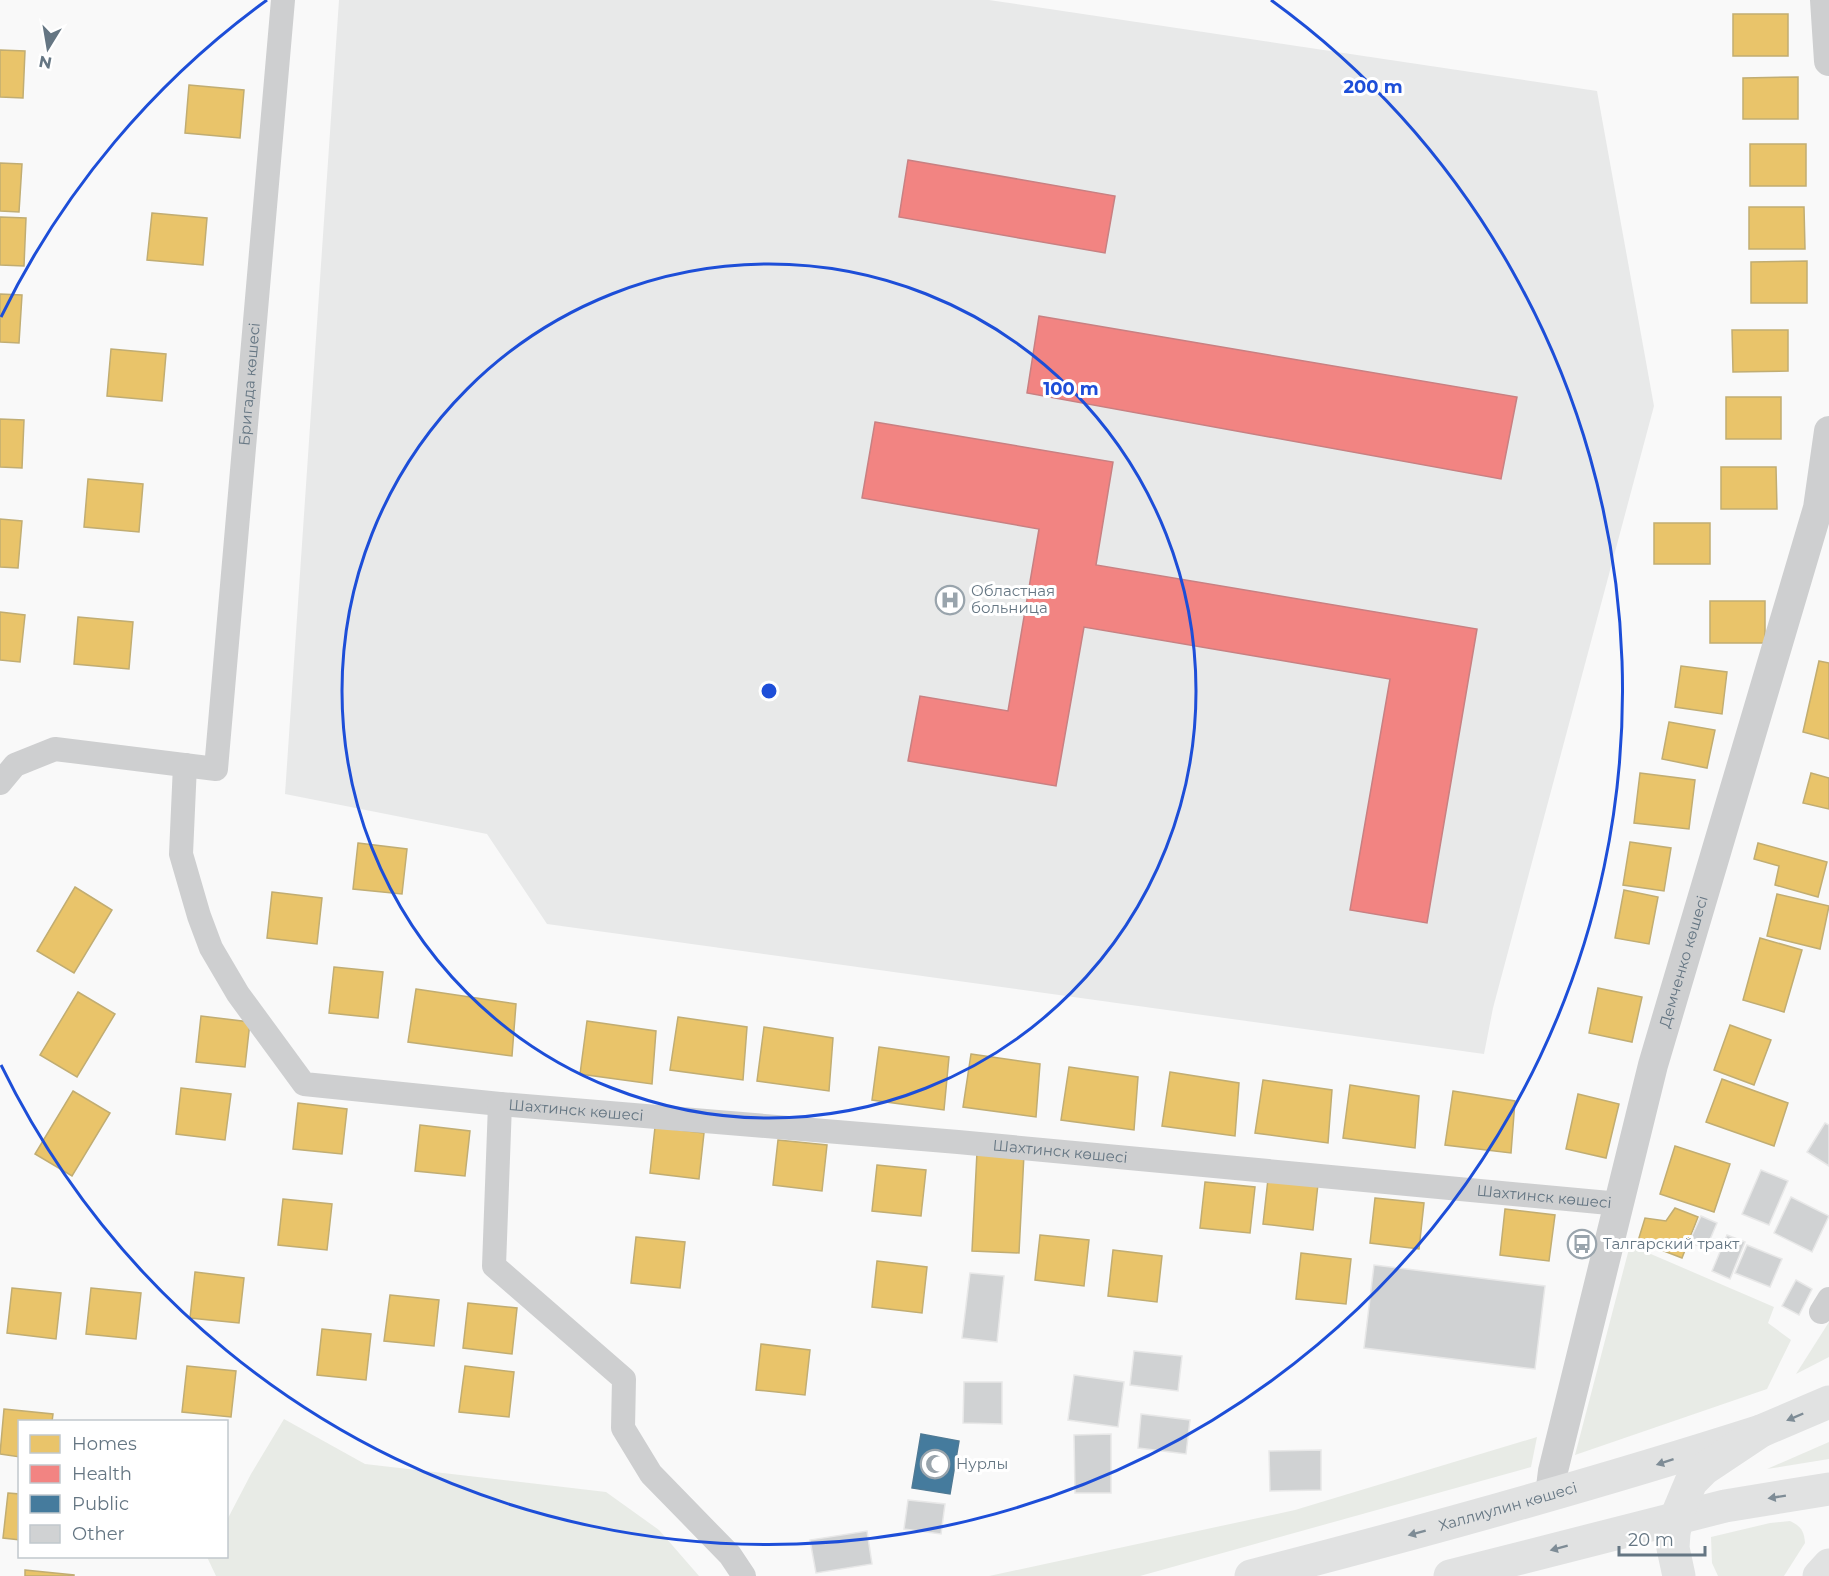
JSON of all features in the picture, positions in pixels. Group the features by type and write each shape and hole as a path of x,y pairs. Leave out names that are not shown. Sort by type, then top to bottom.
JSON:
{"main road":[{"path":"1676,1562 1674,1533 1678,1513 1691,1482 1704,1468 1761,1431 1829,1402"},
{"name":"Халлиулин көшесі","path":"1251,1576 1423,1532 1627,1474 1761,1431"},
{"path":"1450,1576 1725,1506 1829,1489"},
{"path":"1819,1576 1829,1565"}],"street":[{"name":"Бригада көшесі","path":"185,765 216,769 283,0"},
{"path":"1825,0 1829,61"},
{"name":"Демченко көшесі","path":"1550,1495 1556,1459 1653,1065 1818,508 1829,431"},
{"path":"0,783 15,765 55,748 185,765"},
{"name":"Шахтинск көшесі","path":"185,765 181,854 199,916 211,948 238,994 304,1084 500,1104 970,1143 1620,1204"},
{"name":"Шахтинск көшесі","path":"500,1104 494,1266 624,1379 623,1428 651,1474 730,1555 744,1576"}],"shaded area":[{"name":"Областная больница","path":"339,0 989,0 1597,91 1654,406 1493,1008 1484,1054 547,924 487,834 285,794"},
{"path":"1630,1245 1774,1307 1768,1323 1791,1340 1767,1389 1575,1455"},
{"path":"1829,1322 1829,1357 1796,1374"},
{"path":"284,1419 365,1464 606,1492 659,1530 699,1576 216,1576 207,1558 228,1558 228,1518"},
{"path":"1537,1437 1531,1467 1140,1576 989,1576 1295,1510"},
{"path":"1829,1442 1829,1459 1767,1469"},
{"path":"1790,1521 1801,1529 1805,1543 1784,1576 1718,1576 1712,1563 1711,1537 1770,1523"}],"building: Homes":[{"path":"1733,14 1788,14 1788,56 1733,56"},
{"path":"0,50 25,51 23,98 0,97"},
{"path":"1798,77 1798,119 1743,119 1743,78"},
{"path":"189,85 244,90 240,138 185,133"},
{"path":"1750,144 1806,144 1806,186 1750,186"},
{"path":"0,163 22,164 19,212 0,211"},
{"path":"1749,207 1804,207 1805,249 1749,249"},
{"path":"152,213 207,218 203,265 147,260"},
{"path":"0,217 26,218 24,266 0,265"},
{"path":"1807,261 1807,303 1751,303 1751,262"},
{"path":"0,294 22,295 19,343 0,342"},
{"path":"1732,330 1788,330 1788,371 1733,372"},
{"path":"111,349 166,354 162,401 107,396"},
{"path":"1726,397 1781,397 1781,439 1726,439"},
{"path":"0,419 24,420 22,468 0,467"},
{"path":"1721,467 1776,467 1777,509 1721,509"},
{"path":"88,479 143,484 139,532 84,527"},
{"path":"0,519 22,521 18,568 0,567"},
{"path":"1654,523 1710,523 1710,564 1654,564"},
{"path":"1710,601 1765,601 1765,643 1710,643"},
{"path":"0,612 25,615 20,662 0,660"},
{"path":"78,617 133,622 129,669 74,664"},
{"path":"1819,661 1829,663 1829,739 1803,732"},
{"path":"1681,666 1727,672 1722,714 1675,707"},
{"path":"1669,722 1715,730 1707,768 1662,759"},
{"path":"1640,773 1695,780 1689,829 1634,823"},
{"path":"1811,773 1829,778 1829,809 1803,803"},
{"path":"1630,842 1671,848 1664,891 1623,885"},
{"path":"358,843 407,849 402,894 353,889"},
{"path":"1758,843 1827,862 1818,897 1775,885 1779,866 1754,859"},
{"path":"75,887 112,910 74,973 37,951"},
{"path":"1624,890 1658,897 1649,944 1615,938"},
{"path":"272,892 322,898 317,944 267,938"},
{"path":"1777,894 1829,906 1820,949 1767,936"},
{"path":"1760,938 1802,950 1784,1012 1743,1000"},
{"path":"334,967 383,972 378,1018 329,1013"},
{"path":"1598,988 1642,997 1632,1042 1589,1033"},
{"path":"416,989 516,1004 512,1056 408,1042"},
{"path":"78,992 115,1014 77,1077 40,1055"},
{"path":"201,1016 250,1022 245,1067 196,1062"},
{"path":"678,1017 747,1027 743,1080 670,1070"},
{"path":"587,1021 656,1031 652,1084 580,1074"},
{"path":"1730,1025 1771,1040 1754,1085 1714,1070"},
{"path":"764,1027 833,1038 829,1091 757,1081"},
{"path":"879,1047 949,1057 944,1110 872,1100"},
{"path":"971,1054 1040,1064 1036,1117 963,1107"},
{"path":"1069,1067 1138,1077 1134,1130 1061,1120"},
{"path":"1170,1072 1239,1083 1235,1136 1162,1126"},
{"path":"1722,1079 1788,1103 1774,1146 1706,1122"},
{"path":"1263,1080 1332,1090 1328,1143 1255,1133"},
{"path":"1350,1085 1419,1096 1415,1148 1343,1138"},
{"path":"181,1088 231,1094 225,1140 176,1134"},
{"path":"73,1091 110,1113 72,1176 35,1154"},
{"path":"1453,1091 1515,1101 1511,1153 1445,1145"},
{"path":"1578,1094 1619,1104 1606,1158 1566,1149"},
{"path":"298,1103 347,1109 342,1154 293,1149"},
{"path":"420,1125 470,1131 465,1176 415,1171"},
{"path":"655,1127 704,1133 699,1179 650,1173"},
{"path":"778,1140 827,1145 822,1191 773,1185"},
{"path":"1675,1146 1730,1164 1714,1212 1660,1194"},
{"path":"977,1152 1024,1154 1019,1253 972,1251"},
{"path":"877,1165 926,1170 921,1216 872,1211"},
{"path":"1268,1179 1318,1184 1313,1230 1263,1224"},
{"path":"1205,1182 1255,1187 1250,1233 1200,1228"},
{"path":"1375,1198 1424,1203 1419,1249 1370,1243"},
{"path":"283,1199 332,1204 327,1250 278,1245"},
{"path":"1675,1208 1698,1217 1682,1258 1638,1241 1645,1218 1666,1221"},
{"path":"1505,1209 1555,1215 1549,1261 1500,1255"},
{"path":"1040,1235 1089,1240 1084,1286 1035,1280"},
{"path":"636,1237 685,1242 680,1288 631,1283"},
{"path":"1113,1250 1162,1256 1157,1302 1108,1296"},
{"path":"1301,1253 1351,1259 1346,1304 1296,1299"},
{"path":"877,1261 927,1267 922,1313 872,1307"},
{"path":"195,1272 244,1278 239,1323 190,1318"},
{"path":"12,1288 61,1293 56,1339 7,1333"},
{"path":"91,1288 141,1293 136,1339 86,1334"},
{"path":"390,1295 439,1300 434,1346 384,1341"},
{"path":"468,1303 517,1308 512,1354 463,1348"},
{"path":"322,1329 371,1334 366,1380 317,1375"},
{"path":"761,1344 810,1350 805,1395 756,1390"},
{"path":"187,1366 236,1371 231,1417 182,1412"},
{"path":"465,1366 514,1372 509,1417 459,1412"},
{"path":"4,1409 53,1414 52,1420 18,1420 18,1457 0,1454"},
{"path":"8,1493 18,1494 18,1540 3,1538"},
{"path":"25,1570 74,1575 74,1576 25,1576"}],"building: Health":[{"path":"908,160 1115,196 1105,253 899,217"},
{"path":"1039,316 1517,397 1501,479 1027,393"},
{"name":"Областная больница","path":"875,422 1113,462 1096,565 1477,629 1427,923 1350,910 1390,679 1084,627 1056,786 908,761 920,696 1008,711 1039,529 862,498"}],"building: Public":[{"name":"Нурлы","path":"921,1434 959,1441 950,1494 912,1488"}],"building: Other":[{"path":"1825,1123 1829,1125 1829,1166 1807,1152"},
{"path":"1761,1170 1788,1181 1769,1225 1742,1214"},
{"path":"1791,1197 1829,1216 1812,1252 1774,1233"},
{"path":"1701,1216 1717,1223 1706,1249 1689,1242"},
{"path":"1727,1235 1745,1242 1730,1279 1712,1271"},
{"path":"1747,1245 1782,1259 1770,1287 1735,1273"},
{"path":"1374,1265 1545,1286 1535,1369 1364,1348"},
{"path":"970,1273 1004,1276 997,1342 962,1338"},
{"path":"1796,1280 1812,1289 1799,1315 1782,1306"},
{"path":"1134,1351 1182,1356 1178,1391 1130,1385"},
{"path":"1074,1375 1124,1382 1118,1427 1068,1420"},
{"path":"964,1382 1002,1382 1002,1424 963,1423"},
{"path":"1141,1414 1190,1420 1186,1454 1138,1448"},
{"path":"1111,1434 1111,1493 1075,1493 1074,1435"},
{"path":"1321,1450 1321,1490 1270,1491 1269,1451"},
{"path":"908,1500 945,1504 941,1534 904,1529"},
{"path":"867,1531 872,1564 816,1573 810,1540"}],"place":[{"name":"Областная больница","path":"950,600"},
{"name":"Талгарский тракт","path":"1582,1244"},
{"name":"Нурлы","path":"935,1464"}]}
